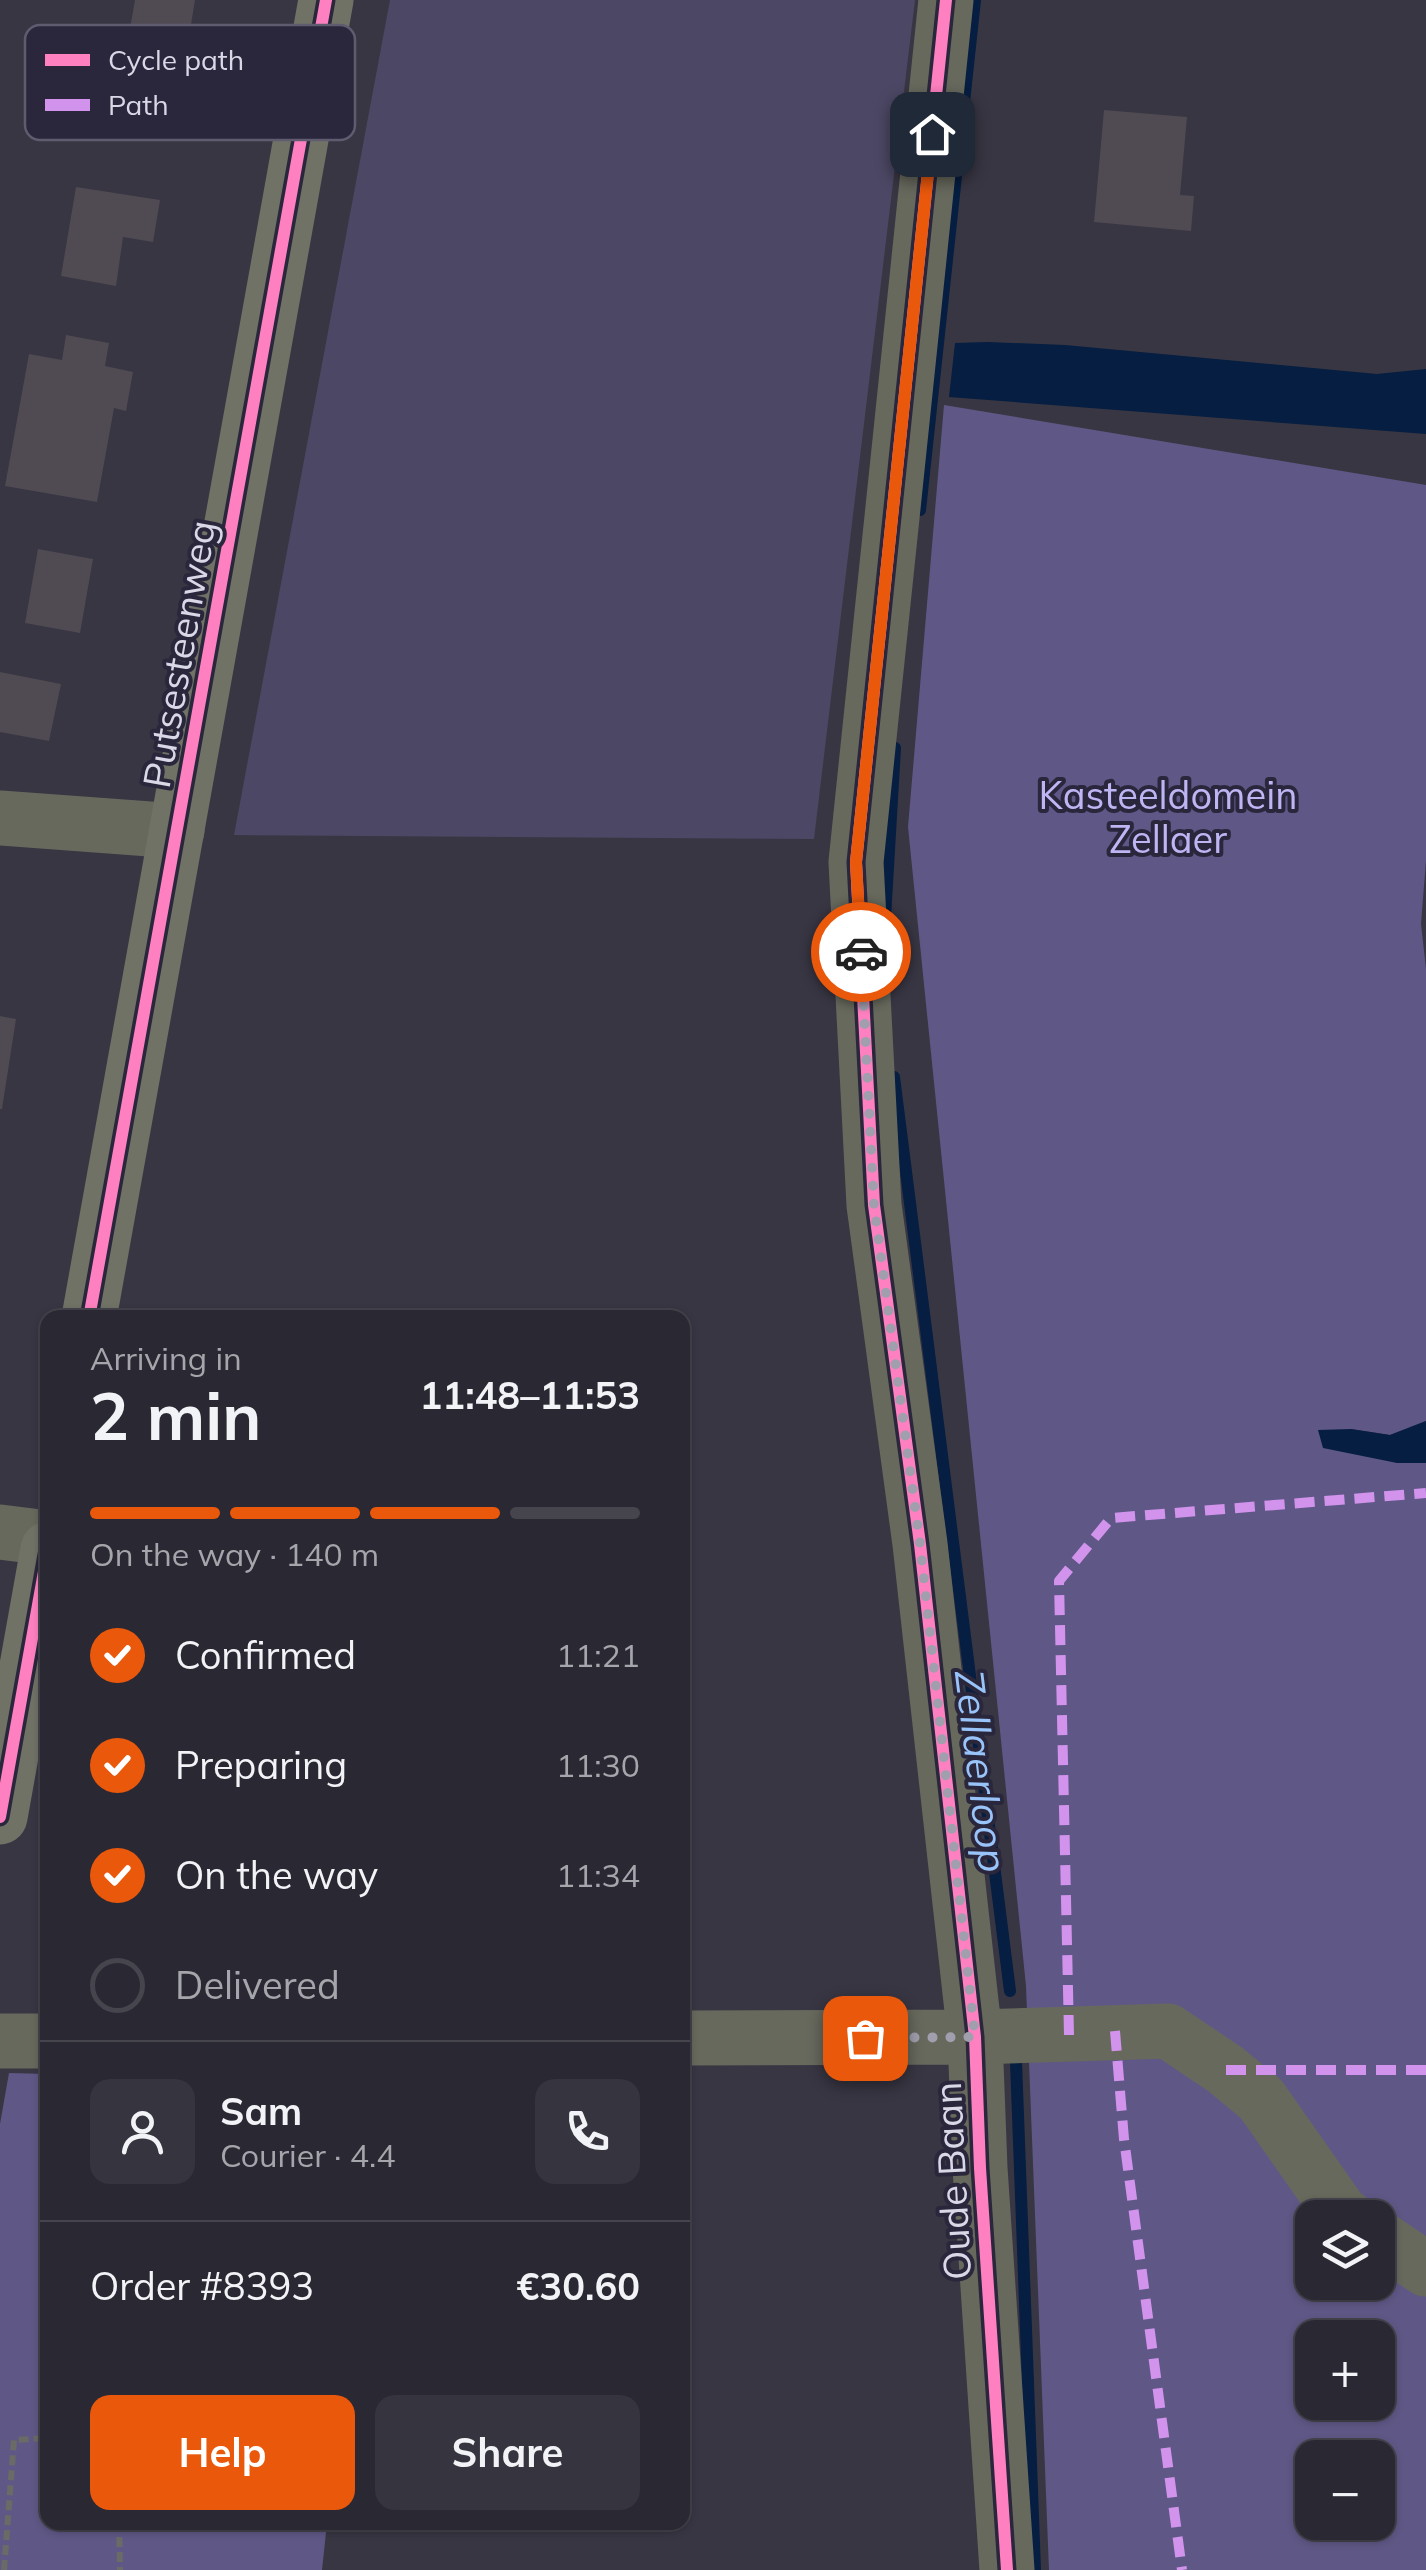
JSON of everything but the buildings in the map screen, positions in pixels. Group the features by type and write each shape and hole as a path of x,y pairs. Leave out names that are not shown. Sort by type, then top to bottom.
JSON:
{"main road":[{"name":"Putsesteenweg","path":"322,25 326,0"},
{"name":"Putsesteenweg","path":"90,1310 301,140"},
{"path":"0,1817 40,1594"}],"street":[{"name":"Oude Baan","path":"946,0 856,862 874,1205 920,1544 975,2037 1007,2570"},
{"path":"0,818 177,831"},
{"path":"0,1532 40,1537"},
{"path":"690,2038 975,2037 1168,2031 1261,2099 1332,2200"},
{"path":"0,2041 40,2041"},
{"path":"1395,2248 1426,2269"}],"path":[{"path":"4,2570 14,2440 40,2438"},
{"path":"119,2530 120,2570"}],"shaded area":[{"path":"390,0 915,0 814,839 234,835"}],"green space":[{"name":"Kasteeldomein Zellaer","path":"944,405 1426,485 1426,860 1421,924 1426,969 1426,1421 1390,1435 1351,1429 1397,1463 1426,1463 1426,2570 1049,2570 1026,1986 908,827"},
{"path":"9,2073 40,2074 40,2530 326,2530 322,2570 0,2570 0,2124"}],"water":[{"path":"955,343 1065,345 1377,374 1426,369 1426,434 949,397"},
{"path":"1426,1421 1426,1463 1397,1463 1323,1448 1318,1430 1351,1429 1390,1435"}],"waterway":[{"name":"Zellaerloop","path":"920,510 975,0"},
{"name":"Zellaerloop","path":"885,918 895,748"},
{"name":"Zellaerloop","path":"894,1077 1010,1991"},
{"name":"Zellaerloop","path":"1016,2062 1035,2570"}],"marked path":[{"path":"1069,2035 1059,1581 1111,1518 1426,1493"},
{"path":"1115,2031 1124,2139 1182,2570"},
{"path":"1226,2070 1426,2070"}],"cycle path":[{"path":"322,25 326,0"},
{"path":"946,0 856,862 874,1205 920,1544 975,2037 1007,2570"},
{"path":"90,1310 301,140"},
{"path":"0,1817 40,1594"}],"way so far":[{"path":"861,952 874,1205 920,1544 975,2037 865,2038"}],"route":[{"path":"861,952 856,862 932,134"}]}
